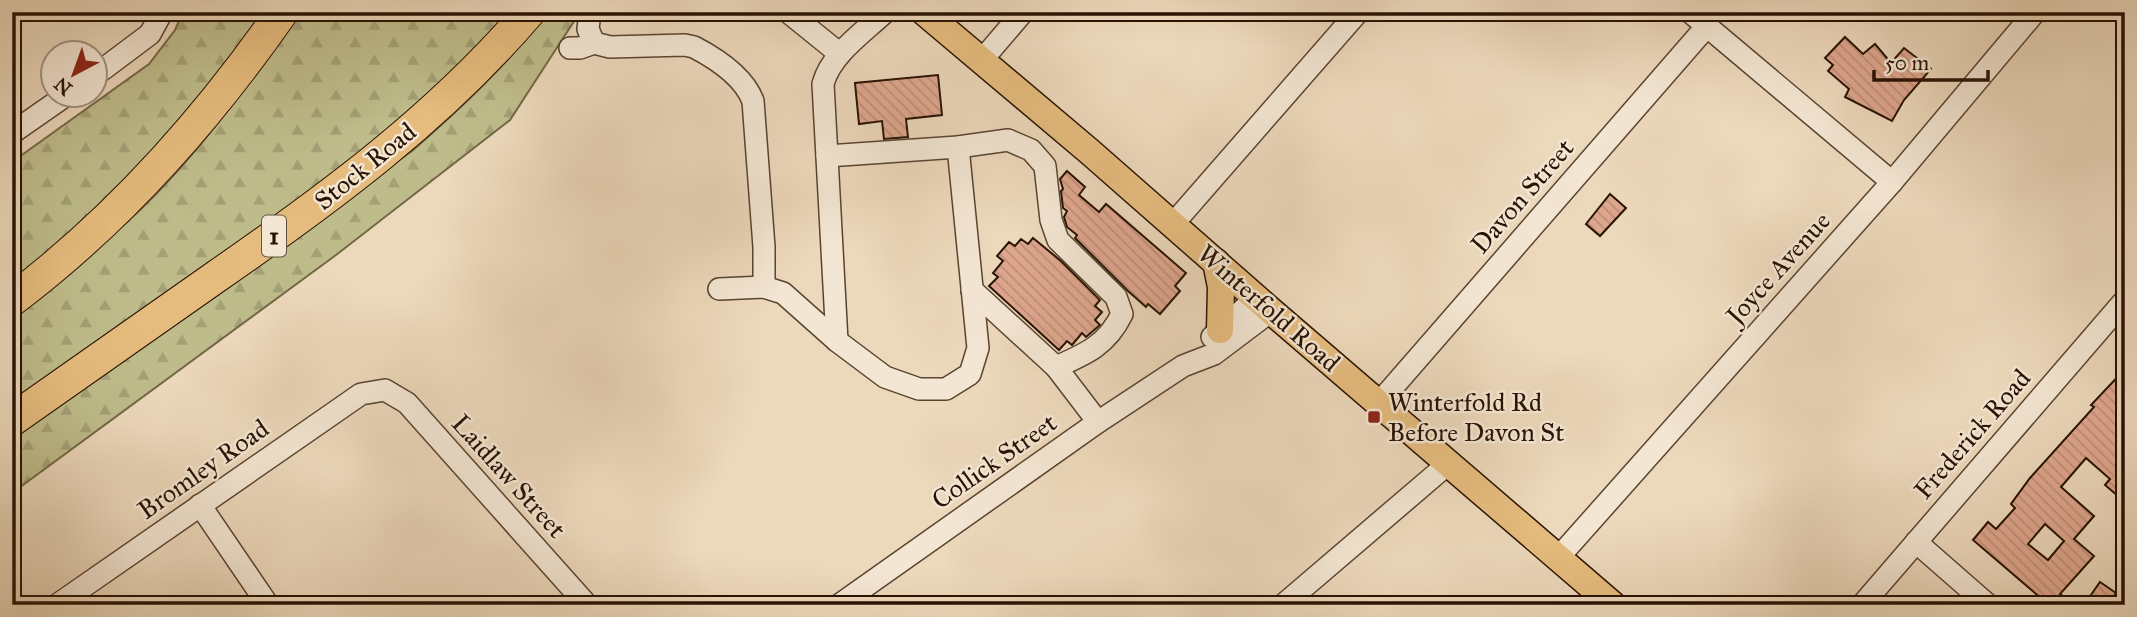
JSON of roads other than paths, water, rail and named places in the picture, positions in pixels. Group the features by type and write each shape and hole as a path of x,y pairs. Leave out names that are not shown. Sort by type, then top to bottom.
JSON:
{"highway":[{"path":"12,300 93,232 174,151 230,85 282,12"},
{"name":"Stock Road","path":"12,420 359,174 450,95 529,12"}],"main road":[{"name":"Winterfold Road","path":"924,12 1613,605"},
{"path":"1216,262 1221,287 1220,330"}],"street":[{"path":"108,66 150,34 162,12"},
{"path":"590,12 588,29 594,43"},
{"path":"788,12 841,54"},
{"path":"837,341 823,85 826,75 841,54 885,12"},
{"path":"982,60 1023,12"},
{"path":"1173,224 1358,12"},
{"name":"Joyce Avenue","path":"1558,558 1892,183 2035,12"},
{"path":"1699,19 1892,183"},
{"name":"Davon Street","path":"1379,403 1699,19"},
{"path":"570,48 594,43 610,47 694,47 741,81 749,90 753,102 764,247 764,287"},
{"path":"12,133 48,108"},
{"path":"827,156 1008,141 1031,150 1045,166 1051,220 1058,240 1116,297 1122,314 1114,331 1088,353 1056,367"},
{"path":"719,289 748,286 764,287 783,293 837,341 885,377 919,389 946,389 970,374 978,348 958,147"},
{"path":"972,290 1056,367 1098,422"},
{"name":"Frederick Road","path":"1862,605 2125,300"},
{"name":"Collick Street","path":"839,605 1098,422 1183,366 1220,330 1263,304"},
{"name":"Collick Street","path":"1183,366 1213,354 1263,304"},
{"name":"Bromley Road","path":"57,605 361,394 385,390"},
{"name":"Laidlaw Street","path":"385,390 407,403 587,605"},
{"path":"1283,605 1450,463"},
{"path":"200,505 268,605"},
{"path":"1916,542 1988,605"}],"place":[{"name":"Winterfold Rd Before Davon St","path":"1374,417"}]}
